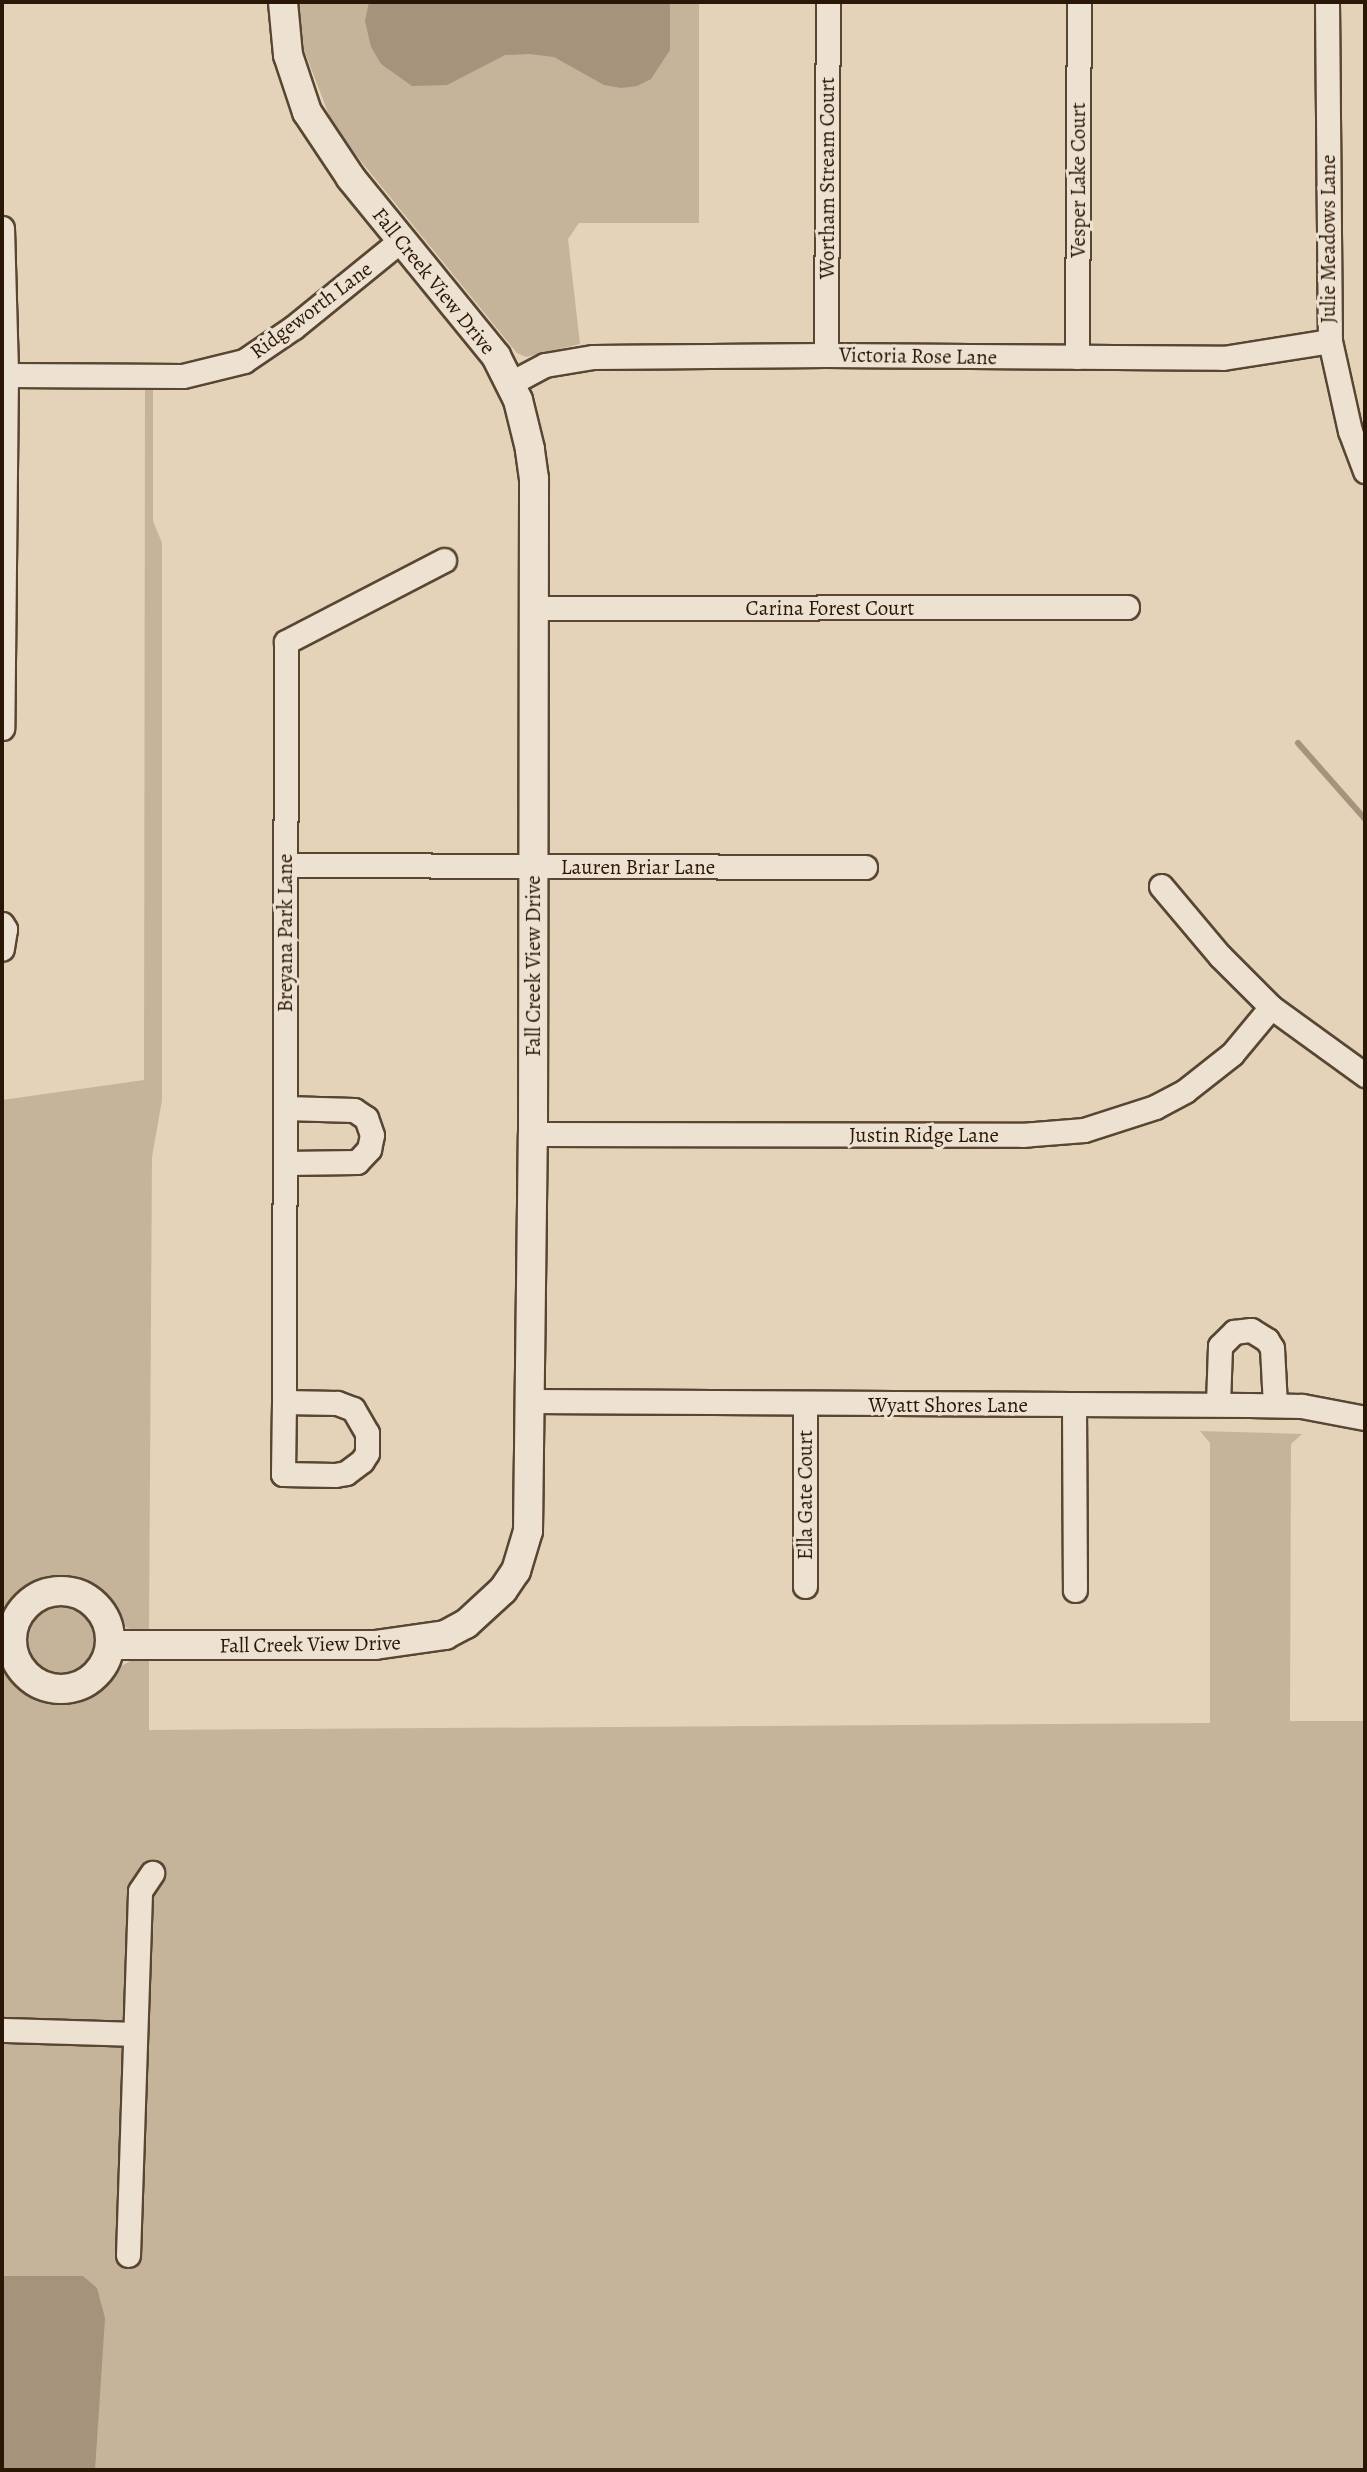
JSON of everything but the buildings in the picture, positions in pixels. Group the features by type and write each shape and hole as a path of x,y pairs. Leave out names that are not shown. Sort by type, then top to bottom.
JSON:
{"street":[{"name":"Fall Creek View Drive","path":"110,1645 375,1645 426,1640 445,1635 466,1624 503,1590 523,1552 530,1511 534,479 527,436 511,383 478,331 334,157 307,112 288,55 283,2"},
{"name":"Wortham Stream Court","path":"827,355 828,2"},
{"name":"Vesper Lake Court","path":"1077,358 1079,2"},
{"name":"Julie Meadows Lane","path":"1327,2 1329,341 1350,431 1365,471"},
{"path":"2,228 6,375 2,728"},
{"name":"Ridgeworth Lane","path":"6,375 183,376 244,362 294,327 401,240"},
{"name":"Victoria Rose Lane","path":"511,383 545,365 574,359 827,355 1223,358 1329,341"},
{"name":"Breyana Park Lane","path":"284,1402 286,642 443,560"},
{"name":"Carina Forest Court","path":"533,608 1127,607"},
{"name":"Lauren Briar Lane","path":"285,865 865,867"},
{"path":"1161,886 1220,956 1271,1007 1365,1074"},
{"path":"2,924 5,929 2,949"},
{"name":"Justin Ridge Lane","path":"533,1134 1022,1135 1084,1130 1155,1107 1208,1076 1232,1054 1271,1007"},
{"path":"285,1108 354,1110 366,1118 372,1135 369,1149 357,1162 285,1163"},
{"path":"1218,1404 1220,1346 1234,1332 1251,1330 1266,1340 1272,1348 1275,1405"},
{"name":"Wyatt Shores Lane","path":"531,1401 1275,1405 1302,1406 1365,1418"},
{"name":"Ella Gate Court","path":"805,1403 805,1586"},
{"path":"1074,1406 1075,1590"},
{"path":"69,1592 91,1601 103,1613 109,1628 110,1645 106,1660 91,1679 69,1689 53,1689 37,1683 20,1667 7,1626 30,1601 44,1593 69,1592"},
{"path":"128,2255 140,1891 152,1873"},
{"path":"2,2030 134,2034"}],"shaded area":[{"path":"299,2 699,2 699,223 579,223 568,239 580,344 526,357 517,353 334,128 304,50"},
{"path":"369,2 670,2 670,50 651,79 637,86 621,88 604,85 554,57 529,54 505,55 447,85 412,86 381,64 371,47 365,21"},
{"path":"145,388 153,388 153,521 162,543 162,1100 152,1157 149,1633 127,1628 100,1595 86,1585 68,1580 39,1583 2,1607 2,1100 144,1080"},
{"path":"1200,1431 1302,1434 1291,1444 1290,1721 1365,1721 1365,2470 2,2470 2,1661 22,1690 38,1700 54,1703 87,1698 104,1685 118,1668 132,1660 149,1660 149,1730 1210,1723 1210,1443"},
{"path":"61,1603 75,1606 87,1614 95,1626 98,1640 95,1654 87,1666 75,1674 61,1677 47,1674 35,1666 27,1654 24,1640 27,1626 35,1614 47,1606"},
{"path":"2,2276 83,2276 97,2288 105,2318 95,2470 2,2470"}],"waterway":[{"path":"1298,743 1365,819"}]}
